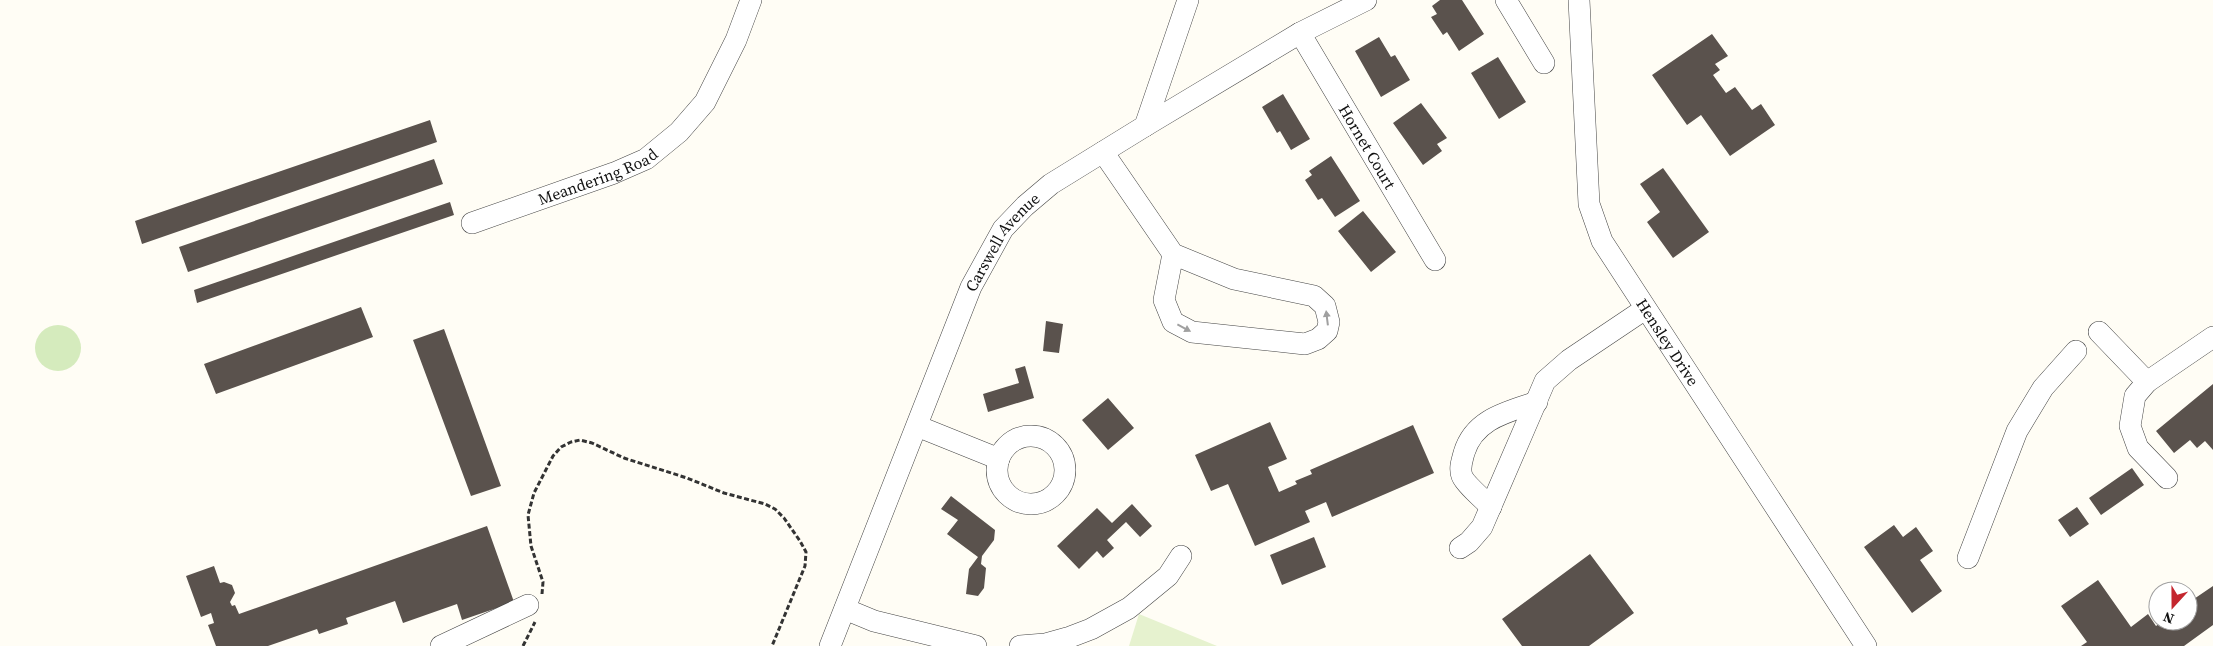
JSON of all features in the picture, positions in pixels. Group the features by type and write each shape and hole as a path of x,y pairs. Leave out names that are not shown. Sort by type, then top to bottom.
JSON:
{"street":[{"name":"Meandering Road","path":"472,224 614,173 646,159 679,132 705,102 736,40 751,0"},
{"path":"1145,126 1188,0"},
{"name":"Carswell Avenue","path":"830,646 971,286 1003,230 1025,206 1051,184 1300,34 1366,0"},
{"path":"1506,0 1544,63"},
{"name":"Hensley Drive","path":"1579,0 1589,204 1602,241 1866,646"},
{"name":"Hornet Court","path":"1300,34 1435,260"},
{"path":"1103,152 1173,254 1234,279 1314,296 1325,306 1329,322 1327,331 1318,339 1305,344 1192,332 1173,322 1164,300 1173,254"},
{"path":"1460,548 1469,542 1482,527 1545,381 1569,360 1645,309"},
{"path":"2099,332 2147,382"},
{"path":"2167,478 2138,448 2130,426 2135,396 2147,382 2213,337"},
{"path":"1968,558 2017,432 2043,388 2076,351"},
{"path":"1491,507 1462,477 1461,466 1467,444 1480,425 1496,416 1537,402"},
{"path":"917,426 999,459"},
{"path":"1020,646 1045,644 1070,637 1091,629 1129,608 1168,576 1180,556"},
{"path":"441,646 536,606"},
{"path":"845,609 874,621 976,646"}],"path":[{"path":"523,646 543,582 531,546 528,515 537,486 553,456 561,447 580,440 592,443 624,458 687,478 724,493 764,504 775,509 784,518 806,552 806,566 772,646"}],"green space":[{"path":"58,325 71,329 77,335 81,348 77,361 71,367 58,371 45,367 39,361 35,348 39,335 45,329"},
{"path":"1139,614 1217,646 1129,646"}],"building":[{"path":"1440,0 1462,0 1484,34 1459,51 1447,32 1443,35 1431,17 1437,14 1432,6"},
{"path":"1712,34 1728,56 1715,64 1720,70 1713,75 1726,93 1735,87 1752,110 1761,104 1775,125 1730,156 1701,115 1687,125 1652,75"},
{"path":"1379,37 1391,57 1395,55 1410,80 1381,97 1355,51"},
{"path":"1498,57 1526,102 1499,119 1471,73"},
{"path":"1283,94 1310,139 1291,150 1280,131 1277,133 1262,107"},
{"path":"1421,103 1447,138 1437,144 1442,151 1423,165 1393,123"},
{"path":"430,120 437,142 142,244 135,221"},
{"path":"1331,156 1360,201 1335,217 1322,198 1318,200 1305,180 1312,175 1309,171"},
{"path":"434,159 443,184 188,272 179,247"},
{"path":"1663,168 1709,232 1673,258 1647,222 1660,212 1640,184"},
{"path":"450,202 454,215 197,303 194,290"},
{"path":"1363,211 1396,252 1371,272 1338,231"},
{"path":"361,307 373,337 216,394 204,364"},
{"path":"1046,321 1063,324 1059,353 1043,351"},
{"path":"444,329 501,486 471,496 413,340"},
{"path":"1025,366 1034,398 988,412 983,394 1019,383 1015,369"},
{"path":"2213,384 2213,450 2205,441 2197,448 2190,440 2174,453 2156,431"},
{"path":"1108,398 1134,428 1108,450 1082,420"},
{"path":"1270,422 1287,459 1268,467 1279,492 1297,484 1295,481 1312,474 1310,470 1413,425 1434,473 1332,517 1326,502 1305,511 1310,522 1255,546 1228,484 1211,491 1195,455"},
{"path":"2132,468 2144,485 2101,515 2089,498"},
{"path":"951,496 995,530 994,540 982,556 981,564 986,568 984,588 978,596 966,594 969,569 978,557 947,534 958,520 941,509"},
{"path":"1132,504 1152,526 1140,537 1126,522 1107,540 1114,548 1103,558 1097,551 1079,569 1057,546 1097,508 1112,523"},
{"path":"2077,507 2089,524 2070,537 2058,520"},
{"path":"1894,525 1903,537 1916,527 1933,551 1920,560 1942,591 1912,613 1864,547"},
{"path":"487,526 514,602 462,620 457,604 403,623 395,601 346,618 348,624 319,634 317,629 268,646 216,646 208,625 214,623 211,613 201,617 186,576 214,566 220,583 224,582 232,585 235,593 230,602 232,606 235,605 239,614"},
{"path":"1314,537 1326,567 1282,585 1270,555"},
{"path":"1590,554 1634,613 1589,646 1522,646 1502,619"},
{"path":"2098,580 2131,627 2148,614 2148,631 2198,631 2198,596 2213,586 2213,625 2184,646 2081,646 2087,642 2061,606"}]}
